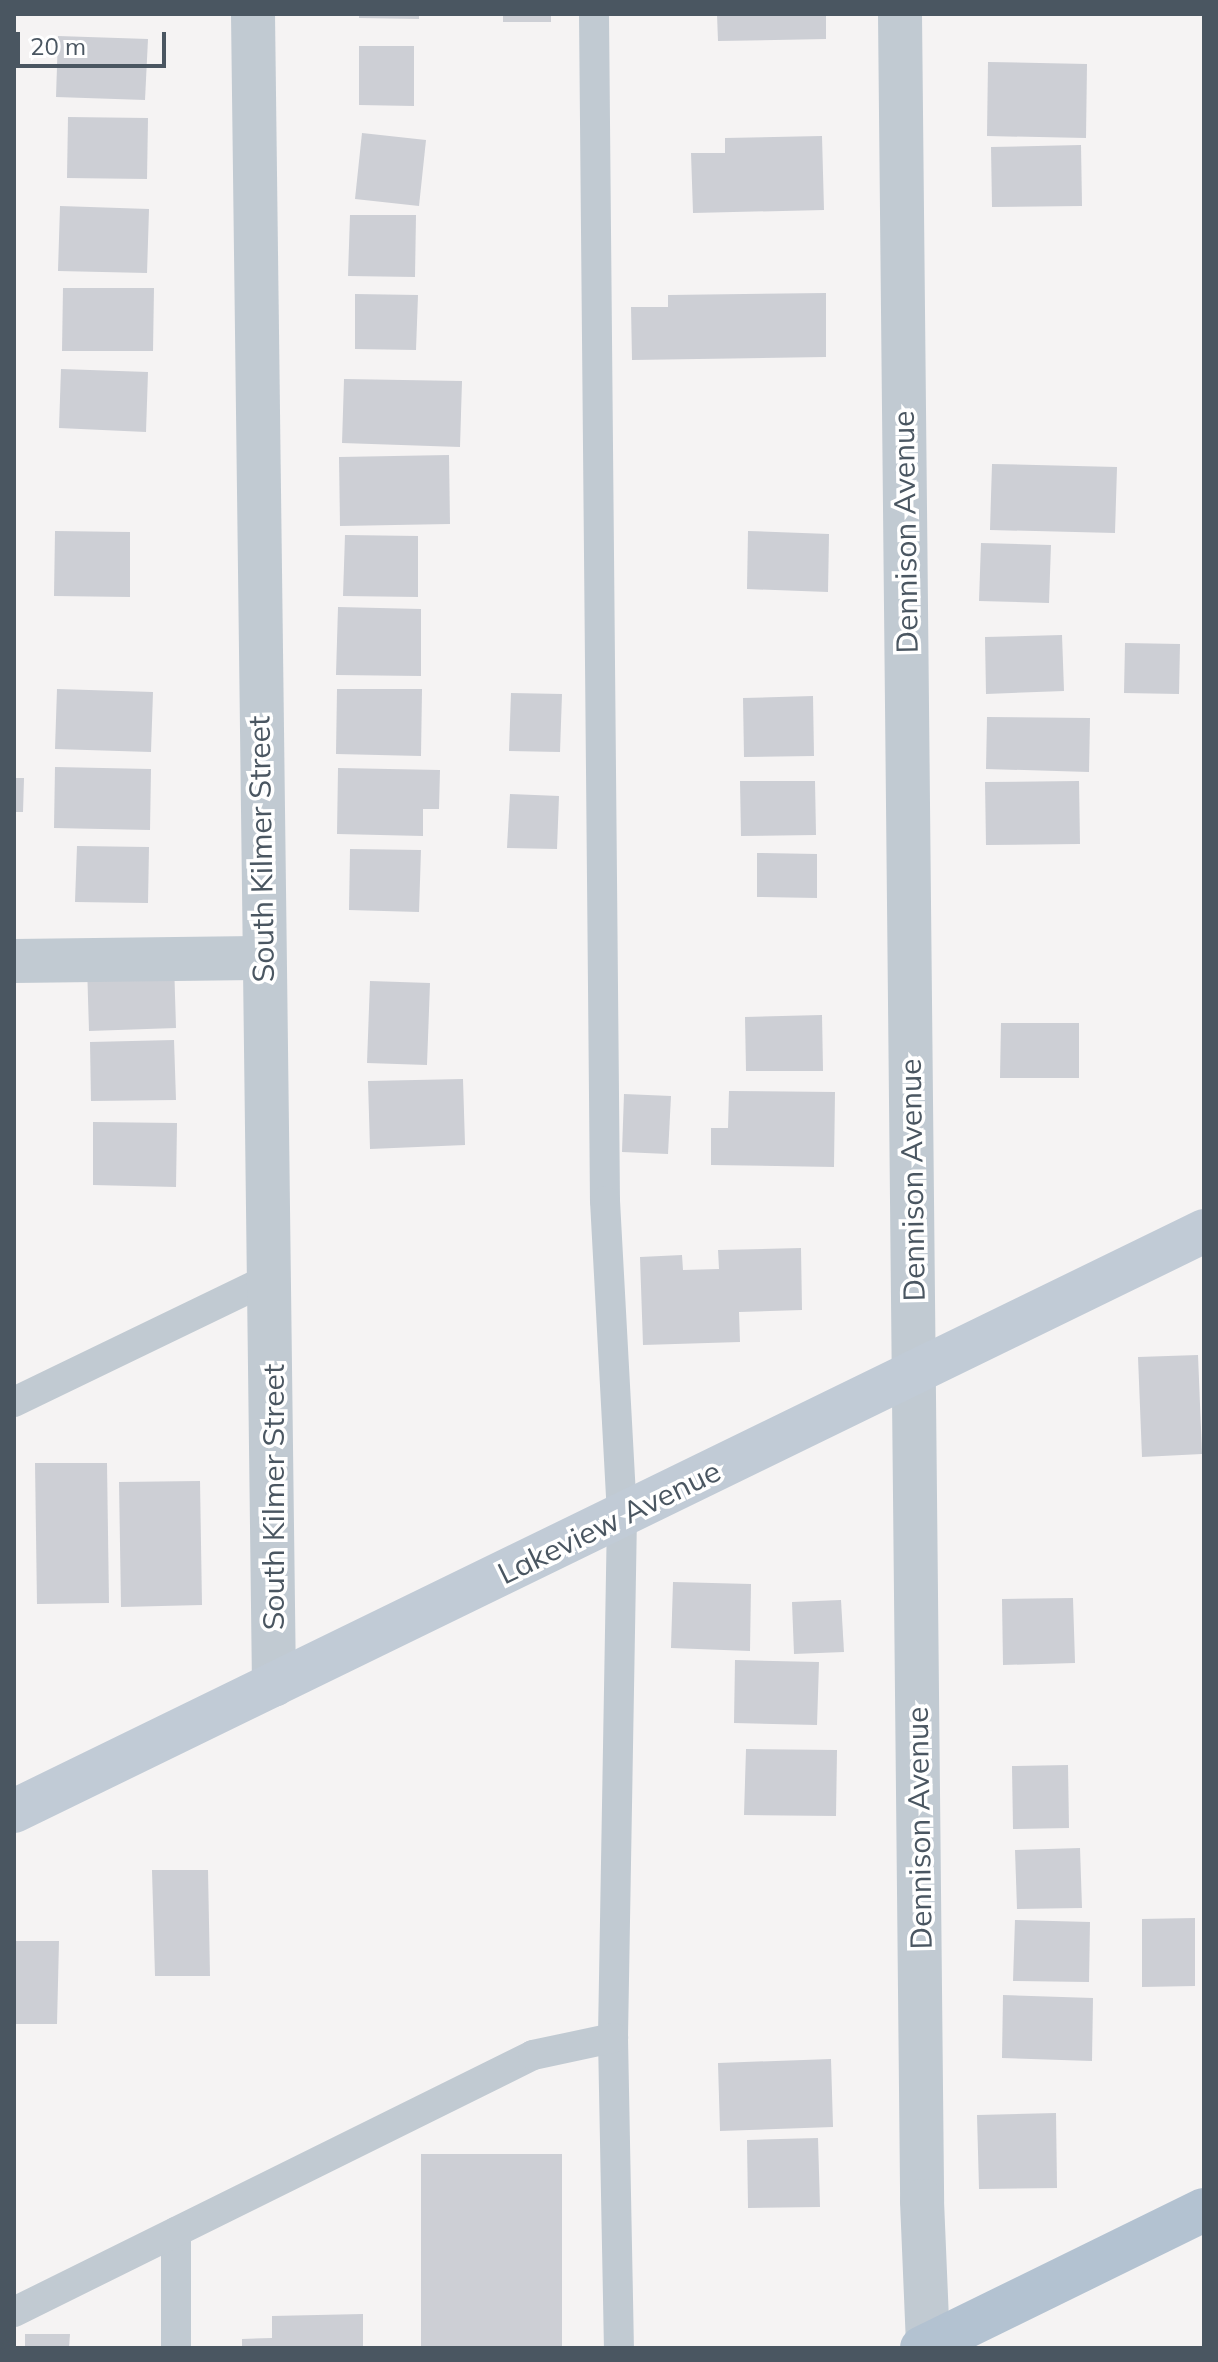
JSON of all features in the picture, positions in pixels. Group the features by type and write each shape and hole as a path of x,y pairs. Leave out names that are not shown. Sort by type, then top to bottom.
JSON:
{"main road":[{"path":"925,2347 1204,2210"}],"street":[{"name":"South Kilmer Street","path":"253,14 261,958 271,1278 274,1685"},
{"name":"Dennison Avenue","path":"900,14 925,2347"},
{"path":"14,961 261,958"},
{"name":"Lakeview Avenue","path":"14,1811 1204,1231"}],"lane":[{"path":"594,14 605,1201 622,1516 613,2038 619,2348"},
{"path":"14,1402 271,1278"},
{"path":"14,2312 533,2055 613,2038"},
{"path":"176,2232 176,2348"}],"building":[{"path":"359,14 419,14 419,19 359,18"},
{"path":"503,14 551,14 551,22 503,22"},
{"path":"717,14 826,14 826,39 718,41"},
{"path":"58,36 148,39 145,100 56,97"},
{"path":"359,46 414,46 414,106 359,105"},
{"path":"988,62 1087,64 1086,138 987,136"},
{"path":"68,117 148,118 147,179 67,178"},
{"path":"362,133 426,140 419,206 355,199"},
{"path":"822,136 824,210 693,213 691,153 725,153 725,138"},
{"path":"1081,145 1082,206 992,207 991,147"},
{"path":"60,206 149,209 147,273 58,271"},
{"path":"350,215 416,215 415,277 348,276"},
{"path":"63,288 154,288 153,351 62,351"},
{"path":"826,293 826,357 632,360 631,307 668,307 668,295"},
{"path":"355,294 418,295 416,350 355,349"},
{"path":"61,369 148,372 146,432 59,428"},
{"path":"344,379 462,381 460,447 342,443"},
{"path":"449,455 450,524 340,526 339,457"},
{"path":"992,464 1117,467 1115,533 990,530"},
{"path":"55,531 130,532 130,597 54,596"},
{"path":"748,531 829,534 828,592 747,589"},
{"path":"345,535 418,536 418,597 343,596"},
{"path":"981,543 1051,545 1049,603 979,601"},
{"path":"338,607 421,609 421,676 336,675"},
{"path":"1062,635 1064,691 986,694 985,637"},
{"path":"1125,643 1180,644 1179,694 1124,693"},
{"path":"57,689 153,692 151,752 55,749"},
{"path":"337,689 422,689 421,756 336,754"},
{"path":"511,693 562,694 560,752 509,751"},
{"path":"813,696 814,756 744,757 743,698"},
{"path":"987,717 1090,718 1089,772 986,769"},
{"path":"55,767 151,769 150,830 54,828"},
{"path":"338,768 440,770 439,809 423,809 423,836 337,834"},
{"path":"14,778 24,778 23,812 14,812"},
{"path":"740,781 815,781 816,835 741,836"},
{"path":"1079,781 1080,844 986,845 985,782"},
{"path":"510,794 559,796 557,849 507,848"},
{"path":"77,846 149,847 148,903 75,902"},
{"path":"350,849 421,850 419,912 349,910"},
{"path":"757,853 817,854 817,898 757,897"},
{"path":"174,962 176,1028 89,1031 87,965"},
{"path":"370,981 430,983 427,1065 367,1063"},
{"path":"822,1015 823,1071 746,1071 745,1017"},
{"path":"1001,1023 1079,1023 1079,1078 1000,1078"},
{"path":"174,1040 176,1100 91,1101 90,1042"},
{"path":"463,1079 465,1145 370,1149 368,1081"},
{"path":"729,1091 835,1092 834,1167 711,1165 711,1128 728,1128"},
{"path":"624,1094 671,1096 668,1154 622,1152"},
{"path":"93,1122 177,1123 176,1187 93,1185"},
{"path":"801,1248 802,1310 739,1312 740,1342 643,1345 640,1257 682,1255 683,1270 719,1269 718,1250"},
{"path":"1198,1355 1202,1454 1142,1457 1138,1357"},
{"path":"35,1463 107,1463 109,1603 37,1604"},
{"path":"200,1481 202,1605 121,1607 119,1482"},
{"path":"673,1582 751,1584 750,1651 671,1648"},
{"path":"1073,1598 1075,1663 1003,1665 1002,1599"},
{"path":"841,1600 844,1652 794,1654 792,1602"},
{"path":"735,1660 819,1662 817,1725 734,1723"},
{"path":"746,1749 837,1750 836,1816 744,1815"},
{"path":"1068,1765 1069,1828 1013,1829 1012,1766"},
{"path":"1080,1848 1082,1908 1017,1909 1015,1850"},
{"path":"152,1870 208,1870 210,1976 155,1976"},
{"path":"1195,1918 1195,1986 1142,1987 1142,1919"},
{"path":"1015,1920 1090,1922 1089,1982 1013,1981"},
{"path":"14,1941 59,1941 57,2024 14,2024"},
{"path":"1003,1995 1093,1998 1092,2061 1002,2058"},
{"path":"831,2059 833,2127 720,2131 718,2063"},
{"path":"1056,2113 1057,2188 979,2189 977,2115"},
{"path":"818,2138 820,2207 748,2208 747,2140"},
{"path":"421,2154 562,2154 562,2348 421,2348"},
{"path":"363,2314 363,2348 242,2348 242,2339 272,2338 272,2316"},
{"path":"25,2334 70,2334 69,2348 25,2348"}]}
